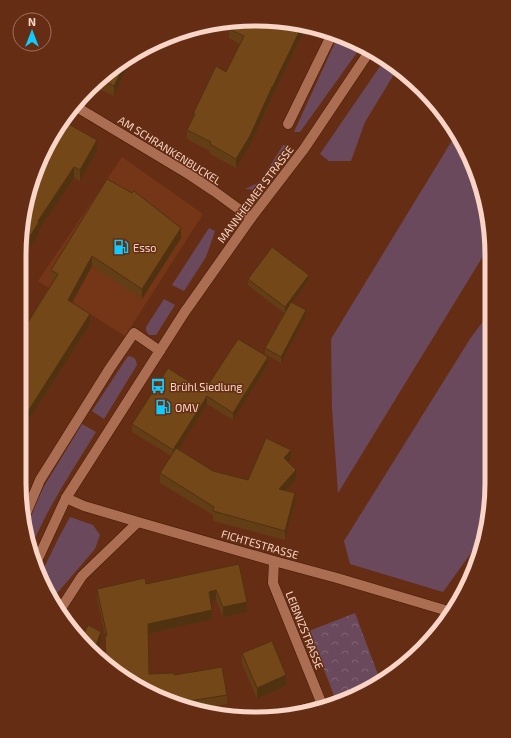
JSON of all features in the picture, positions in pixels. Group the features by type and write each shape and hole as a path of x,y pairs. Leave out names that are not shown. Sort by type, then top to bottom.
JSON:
{"street":[{"path":"288,124 330,38"},
{"name":"MANNHEIMER STRASSE","path":"39,558 66,498 184,313 251,218 304,149 367,55"},
{"name":"AM SCHRANKENBUCKEL","path":"79,109 190,175 251,218"},
{"path":"28,509 40,480 110,368 134,334 160,351"},
{"name":"FICHTESTRASSE","path":"66,498 84,506 138,522 446,610"},
{"path":"62,606 82,576 138,522"},
{"name":"LEIBNIZSTRASSE","path":"274,561 273,583 321,702"}],"shaded area":[{"name":"Esso","path":"122,157 203,214 125,336 38,281"}],"green space":[{"path":"336,40 358,51 300,132 294,132"},
{"path":"382,64 395,73 365,122 351,161 329,161 320,154"},
{"path":"453,139 468,168 477,196 481,211 485,240 485,253 338,493 332,408 331,339"},
{"path":"283,145 290,146 265,182 257,190 245,189 260,182"},
{"path":"209,228 215,231 206,257 184,291 172,285"},
{"path":"164,299 175,305 156,335 149,335 146,331 146,327"},
{"path":"485,318 485,498 481,527 476,546 443,592 350,564 344,541 470,339"},
{"path":"128,356 134,358 137,365 104,419 92,411"},
{"path":"82,424 96,432 52,504 34,541 29,520 43,488"},
{"path":"70,517 93,525 100,535 95,549 56,595 43,570"},
{"path":"355,613 378,676 335,698 309,631"}],"building":[{"path":"240,26 271,26 300,30 250,136 236,159 210,144 211,142 187,130 216,66 226,72 244,36 229,29 230,27"},
{"path":"122,69 114,86 105,82"},
{"path":"68,124 97,140 80,170 74,167 38,221 39,222 30,236 27,234 30,211 38,182 50,154"},
{"path":"107,179 132,193 134,191 181,228 142,289 92,256 68,300 90,314 26,415 26,325 58,274 51,270"},
{"path":"272,247 309,275 285,307 248,279"},
{"path":"291,302 306,310 281,357 265,348"},
{"path":"238,339 268,357 233,413 207,396 173,450 132,424 168,368 204,391"},
{"path":"266,438 291,450 284,458 296,470 279,489 295,493 285,531 213,511 214,507 160,473 176,448 213,471 248,480"},
{"path":"239,564 247,602 223,607 216,590 209,592 212,610 148,624 149,674 174,673 174,675 222,667 227,695 187,701 182,700 168,695 141,681 106,656 105,635 107,636 97,589 145,578 146,584"},
{"path":"88,625 101,632 95,647 83,634"},
{"path":"272,641 286,675 257,688 242,653"}],"place":[{"name":"Esso","path":"121,247"},
{"name":"Brühl Siedlung","path":"158,386"},
{"name":"OMV","path":"163,407"}]}
